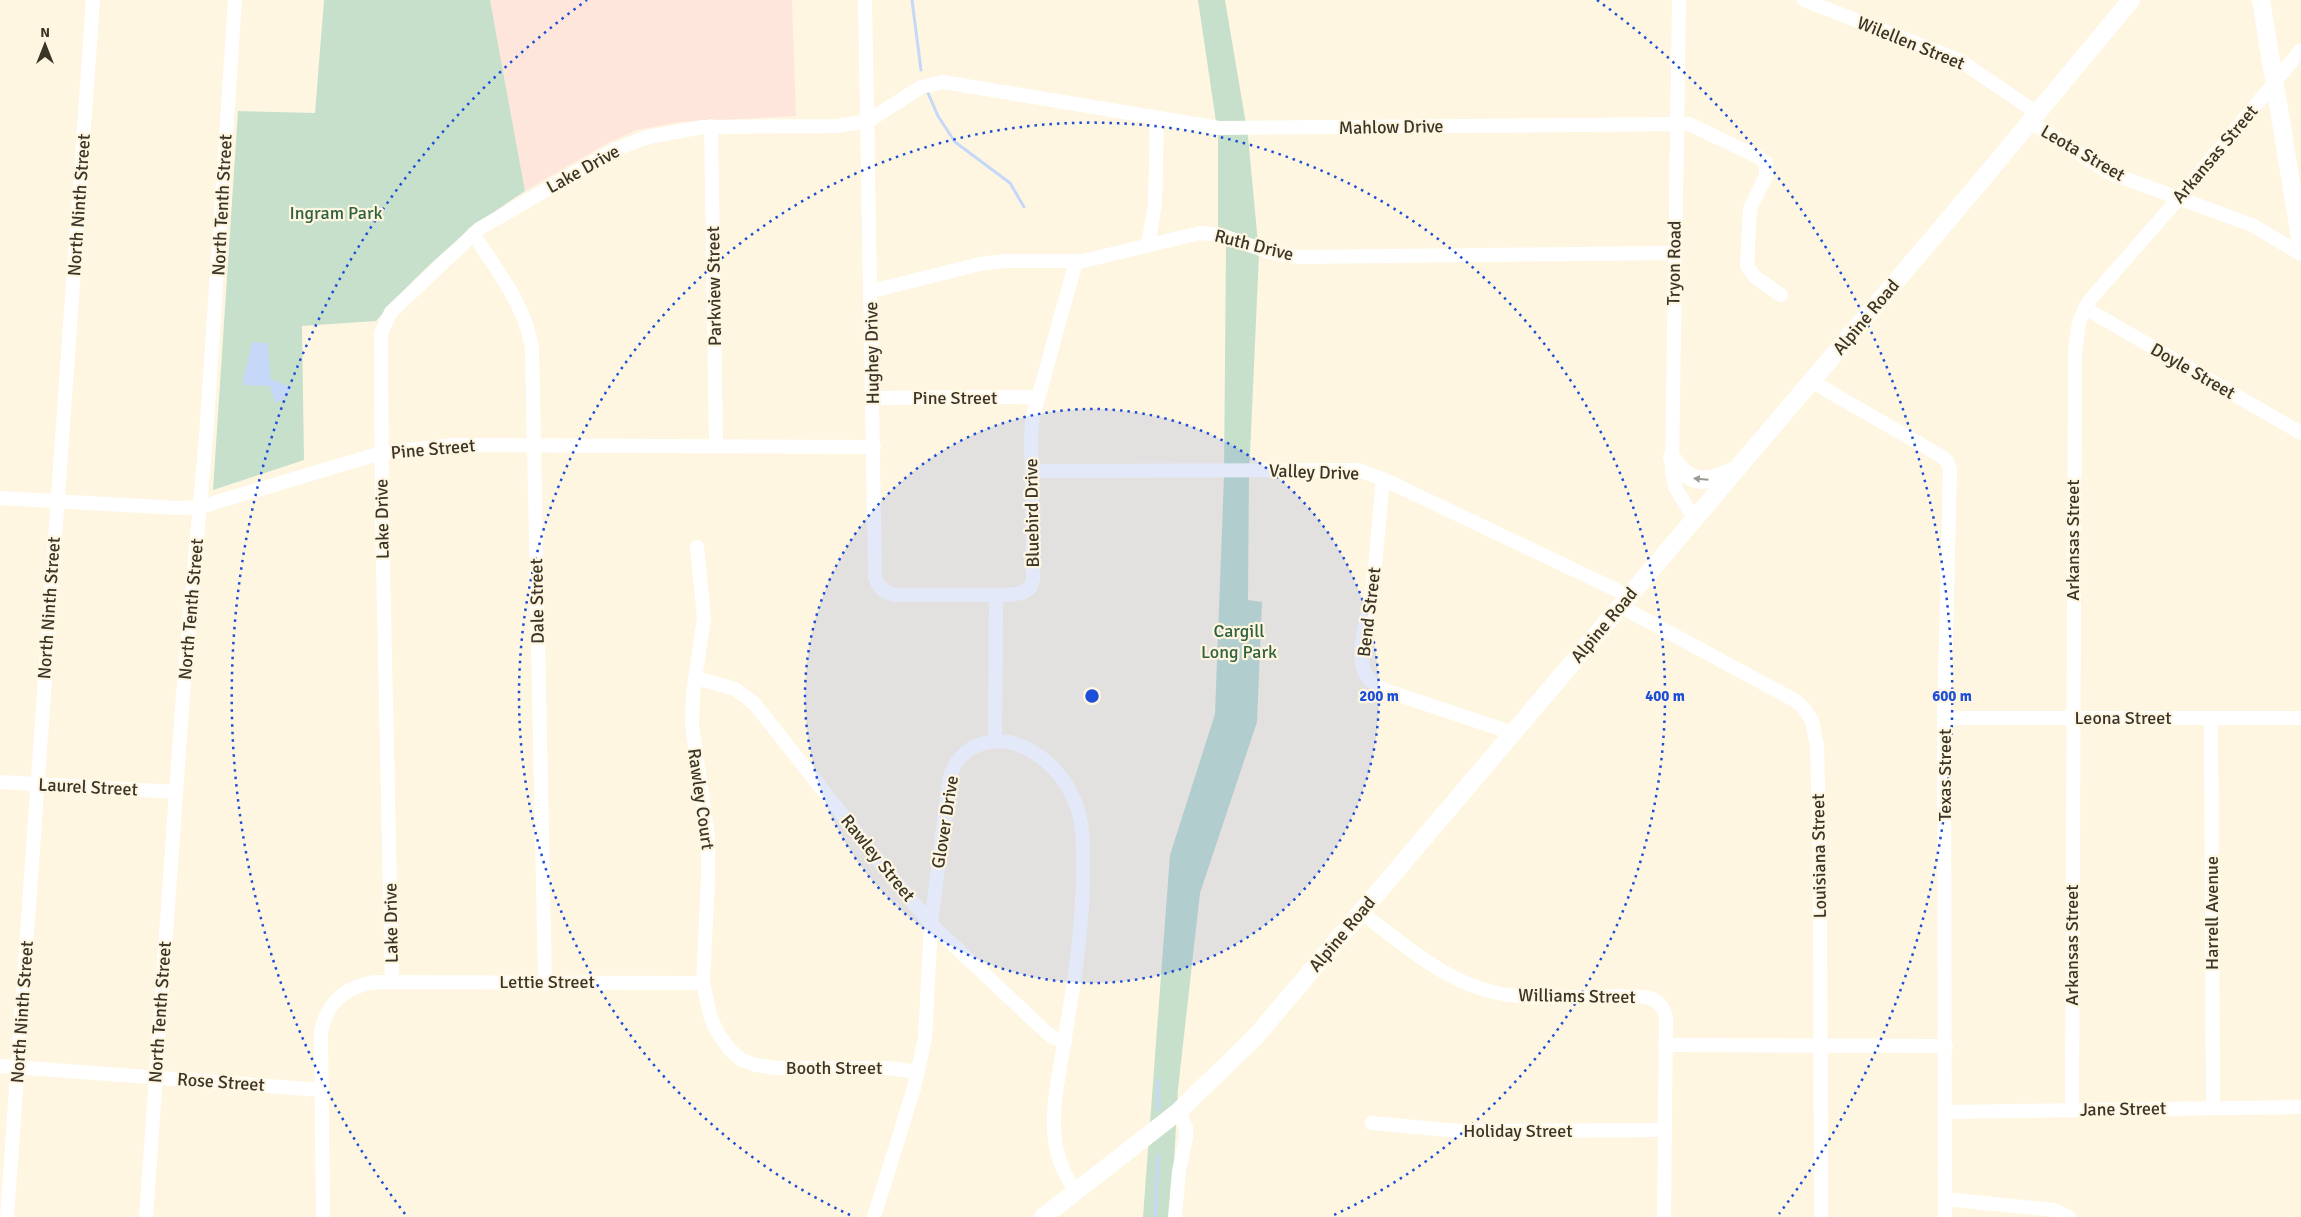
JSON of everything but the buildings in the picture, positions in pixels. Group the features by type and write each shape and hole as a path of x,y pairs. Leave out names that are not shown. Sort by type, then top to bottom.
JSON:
{"main road":[{"name":"Alpine Road","path":"1043,1217 1179,1111 1256,1036 2131,0"},
{"path":"2261,0 2301,243"},
{"path":"1672,458 1685,474 1694,479 1718,478 1736,470"}],"street":[{"name":"North Ninth Street","path":"7,1217 93,0"},
{"name":"North Tenth Street","path":"146,1217 176,792 215,308 235,0"},
{"name":"Hughey Drive","path":"865,0 876,576 881,589 889,594 996,595"},
{"name":"Tryon Road","path":"1679,0 1672,458 1675,488 1694,519"},
{"name":"Wilellen Street","path":"1804,0 1959,60 2034,117"},
{"name":"Arkansas Street","path":"2072,1110 2074,352 2079,322 2085,308 2095,293 2180,197 2301,50"},
{"name":"Mahlow Drive","path":"868,121 921,87 943,82 1208,127 1240,129 1677,123 1698,127 1758,157 1766,163 1766,176 1750,209 1748,266 1755,277 1781,295"},
{"name":"Leota Street","path":"2034,117 2110,173 2180,197 2252,225 2301,254"},
{"path":"1148,245 1155,204 1157,118"},
{"name":"Lake Drive","path":"323,1217 321,1032 326,1016 343,994 362,984 392,982 379,347 384,324 391,312 473,234 485,225 614,150 662,134 712,126 837,126 868,121"},
{"name":"Parkview Street","path":"712,126 716,445"},
{"name":"Ruth Drive","path":"872,291 992,262 1076,262 1200,233 1221,235 1278,254 1298,257 1674,253"},
{"name":"Dale Street","path":"473,234 517,302 528,327 532,355 545,982"},
{"name":"Bluebird Drive","path":"996,595 1022,593 1032,585 1031,433 1038,397 1076,262"},
{"name":"Doyle Street","path":"2085,308 2301,434"},
{"name":"Texas Street","path":"1811,381 1940,456 1949,465 1944,718 1945,1217"},
{"name":"Pine Street","path":"873,398 1038,397"},
{"name":"Pine Street","path":"0,498 200,507 381,454 460,445 874,447"},
{"name":"Valley Drive","path":"1031,471 1347,469 1364,472 1382,479 1625,601"},
{"name":"Bend Street","path":"1382,479 1372,590 1363,646 1363,665 1366,675 1374,684 1387,691 1513,733"},
{"name":"Rawley Court","path":"696,547 704,618 693,693 692,731 707,818 709,845 703,984 707,1005 716,1030 731,1051 751,1064"},
{"path":"995,741 996,595"},
{"name":"Louisiana Street","path":"1625,601 1796,701 1804,708 1812,721 1817,745 1820,859 1821,1217"},
{"name":"Rawley Street","path":"696,678 735,689 754,703 931,924 1046,1032 1054,1038 1065,1041"},
{"name":"Leona Street","path":"1944,718 2301,718"},
{"name":"Harrell Avenue","path":"2211,718 2213,1107"},
{"name":"Glover Drive","path":"874,1217 918,1072 926,1027 931,924 950,775 956,763 968,750 986,742 1010,741 1022,745 1044,760 1068,786 1080,818 1083,842 1083,911 1054,1105 1054,1131 1061,1168 1076,1192"},
{"name":"Laurel Street","path":"0,782 176,792"},
{"name":"Williams Street","path":"1361,912 1431,965 1458,980 1483,990 1527,997 1641,997 1653,999 1662,1007 1666,1014 1664,1217"},
{"name":"Lettie Street","path":"392,982 703,984"},
{"path":"1665,1045 1946,1046"},
{"name":"Booth Street","path":"751,1064 776,1068 888,1068 918,1072"},
{"name":"Rose Street","path":"0,1066 322,1090"},
{"name":"Jane Street","path":"1945,1112 2301,1107"},
{"path":"1175,1217 1179,1171 1186,1138 1186,1128 1179,1111"},
{"name":"Holiday Street","path":"1372,1123 1458,1131 1664,1130"},
{"path":"1945,1199 2054,1210 2068,1216"}],"shaded area":[{"path":"490,0 792,0 796,116 680,122 637,130 608,143 525,191"}],"green space":[{"name":"Ingram Park","path":"324,0 490,0 525,191 483,220 446,250 411,283 376,321 302,326 304,460 213,490 238,111 315,113"},
{"name":"Cargill Long Park","path":"1198,0 1225,0 1248,136 1259,254 1249,477 1248,600 1262,602 1257,722 1200,893 1178,1089 1171,1217 1143,1217 1170,855 1215,714 1224,476 1226,246 1218,226 1218,135"}],"water":[{"path":"252,342 267,343 271,379 291,387 287,395 278,402 275,403 270,386 244,385 243,382"}],"waterway":[{"path":"912,0 921,70"},
{"path":"928,93 938,116 955,142 1010,183 1024,207"},
{"path":"1158,1080 1158,1110"},
{"path":"1155,1217 1158,1156"}]}
